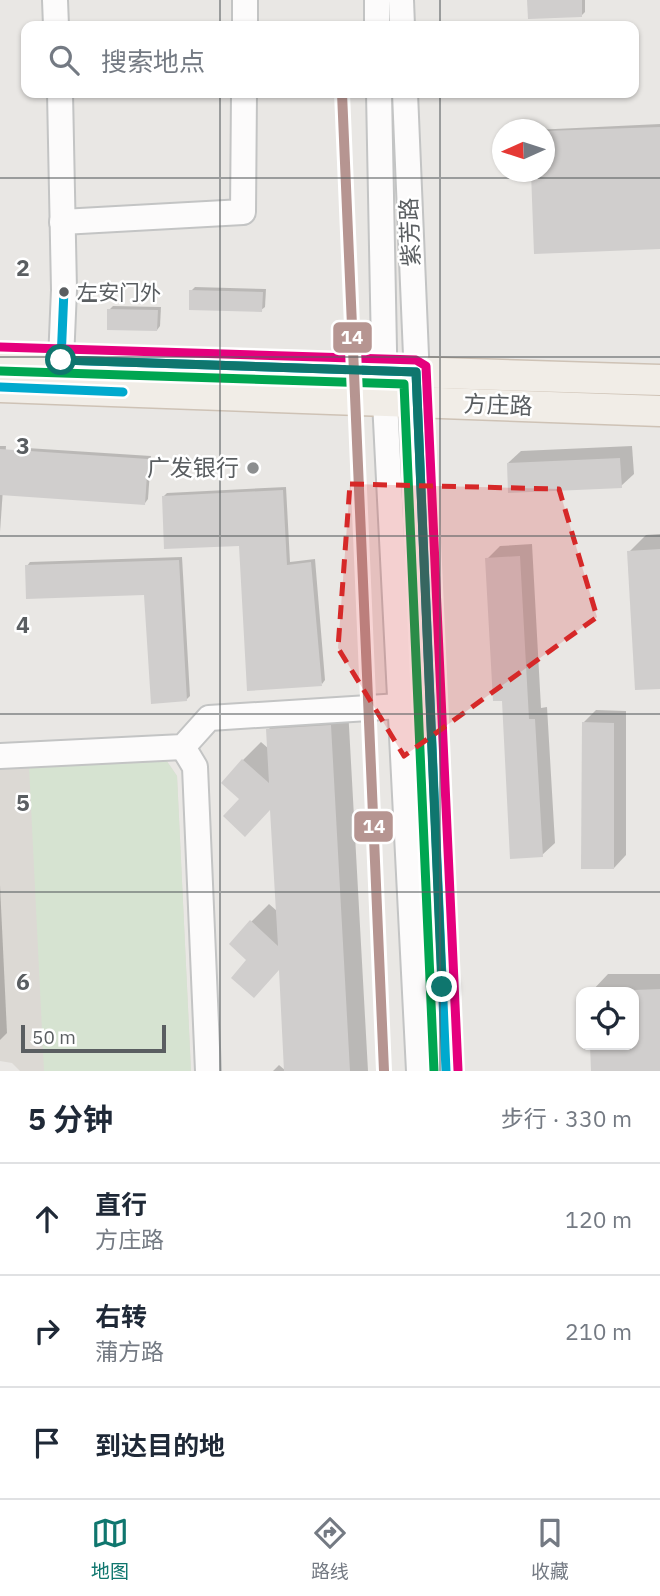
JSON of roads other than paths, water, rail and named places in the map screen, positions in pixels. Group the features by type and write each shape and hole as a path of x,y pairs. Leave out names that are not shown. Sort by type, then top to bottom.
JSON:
{"main road":[{"name":"方庄路","path":"0,359 660,380"},
{"name":"方庄路","path":"0,387 660,411"}],"street":[{"path":"55,0 56,21"},
{"path":"245,0 245,21"},
{"path":"377,0 377,21"},
{"path":"401,0 402,21"},
{"path":"60,98 64,290 61,360"},
{"path":"62,222 243,212 244,98"},
{"name":"紫芳路","path":"379,98 385,401 419,1071"},
{"name":"紫芳路","path":"405,98 446,1071"},
{"path":"0,756 183,747 209,718 400,706"},
{"path":"183,747 195,767 208,1071"}],"place":[{"name":"左安门外","path":"64,292"},
{"name":"广发银行","path":"253,468"}]}
